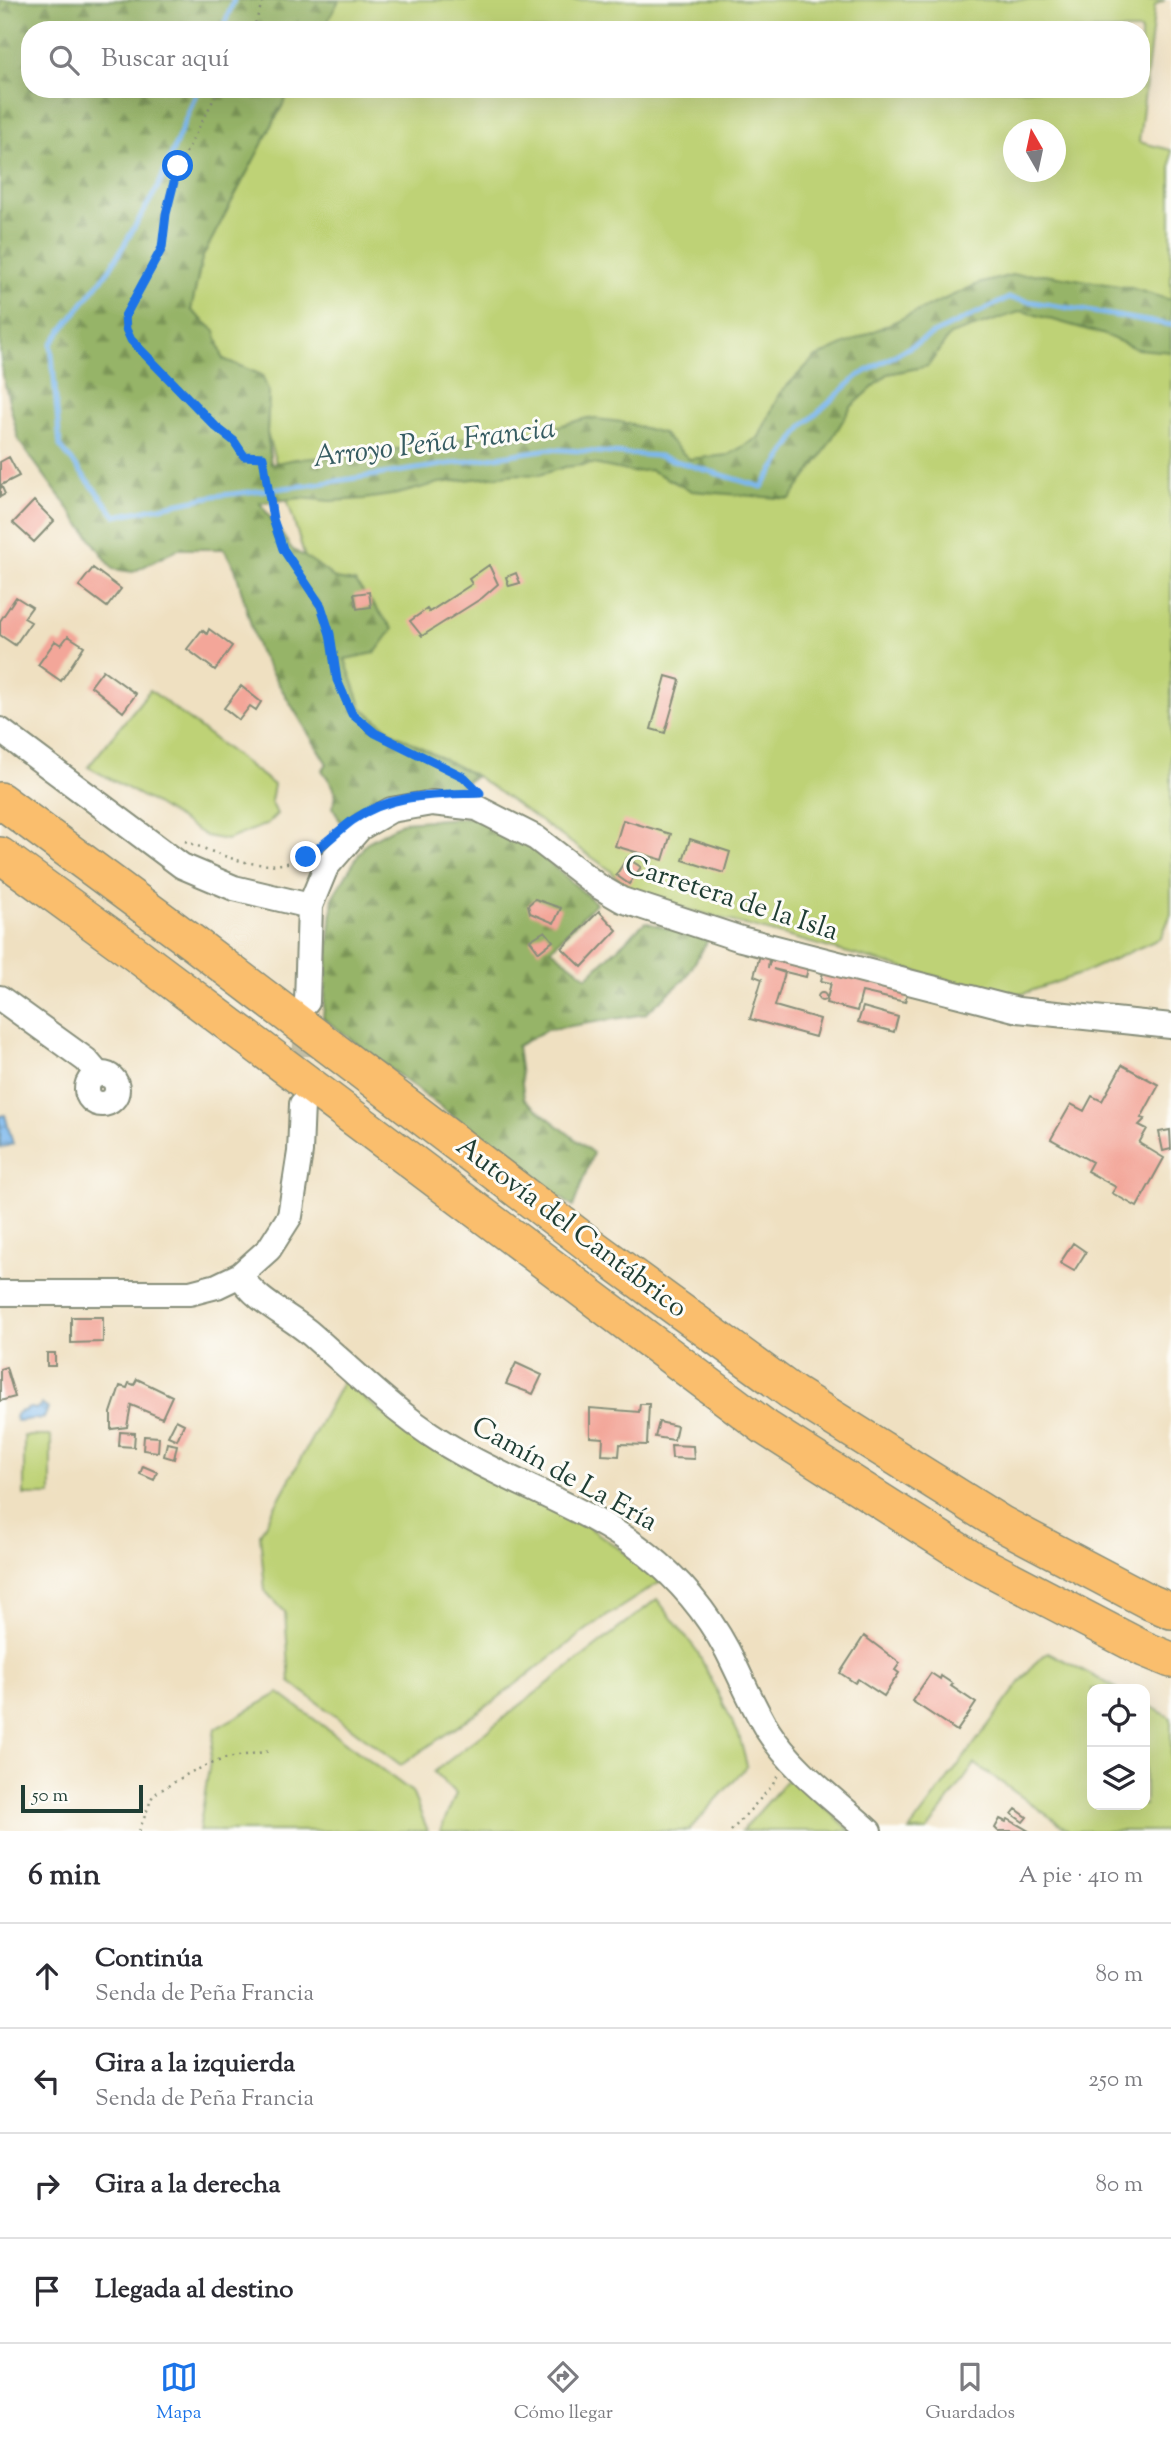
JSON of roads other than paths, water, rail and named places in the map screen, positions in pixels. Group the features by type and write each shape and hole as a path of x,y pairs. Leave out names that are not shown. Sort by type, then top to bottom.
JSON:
{"highway":[{"name":"Autovía del Cantábrico","path":"0,800 192,942 590,1245 793,1393 1002,1524 1171,1611"},
{"name":"Autovía del Cantábrico","path":"0,855 766,1428 975,1561 1144,1649 1171,1660"},
{"path":"0,869 133,952"}],"street":[{"path":"0,730 182,866 234,888 310,906"},
{"name":"Carretera de la Isla","path":"307,1002 310,906 326,867 360,828 391,810 432,803 477,808 537,838 598,886 622,900 741,939 1018,1010 1171,1026"},
{"path":"0,998 86,1060 98,1074"},
{"path":"0,1293 190,1293 217,1286 240,1275 269,1249 290,1216 300,1152 302,1104"},
{"name":"Camín de La Ería","path":"240,1275 249,1290 261,1300 281,1310 312,1335 370,1389 419,1428 460,1453 598,1523 644,1551 669,1573 712,1625 768,1731 788,1756 869,1831"}],"water":[{"path":"5,1115 13,1144 0,1148 0,1116"},
{"path":"42,1404 48,1409 44,1418 17,1421 17,1413 30,1408 36,1409"}],"waterway":[{"name":"Arroyo Peña Francia","path":"226,21 234,0"},
{"name":"Arroyo Peña Francia","path":"194,98 159,185 110,269 51,344 60,446 116,516 214,496 310,485 549,449 659,456 762,487 803,426 858,376 933,334 1009,298 1171,325"}],"tunnel":[{"path":"303,1092 306,1017"}]}
